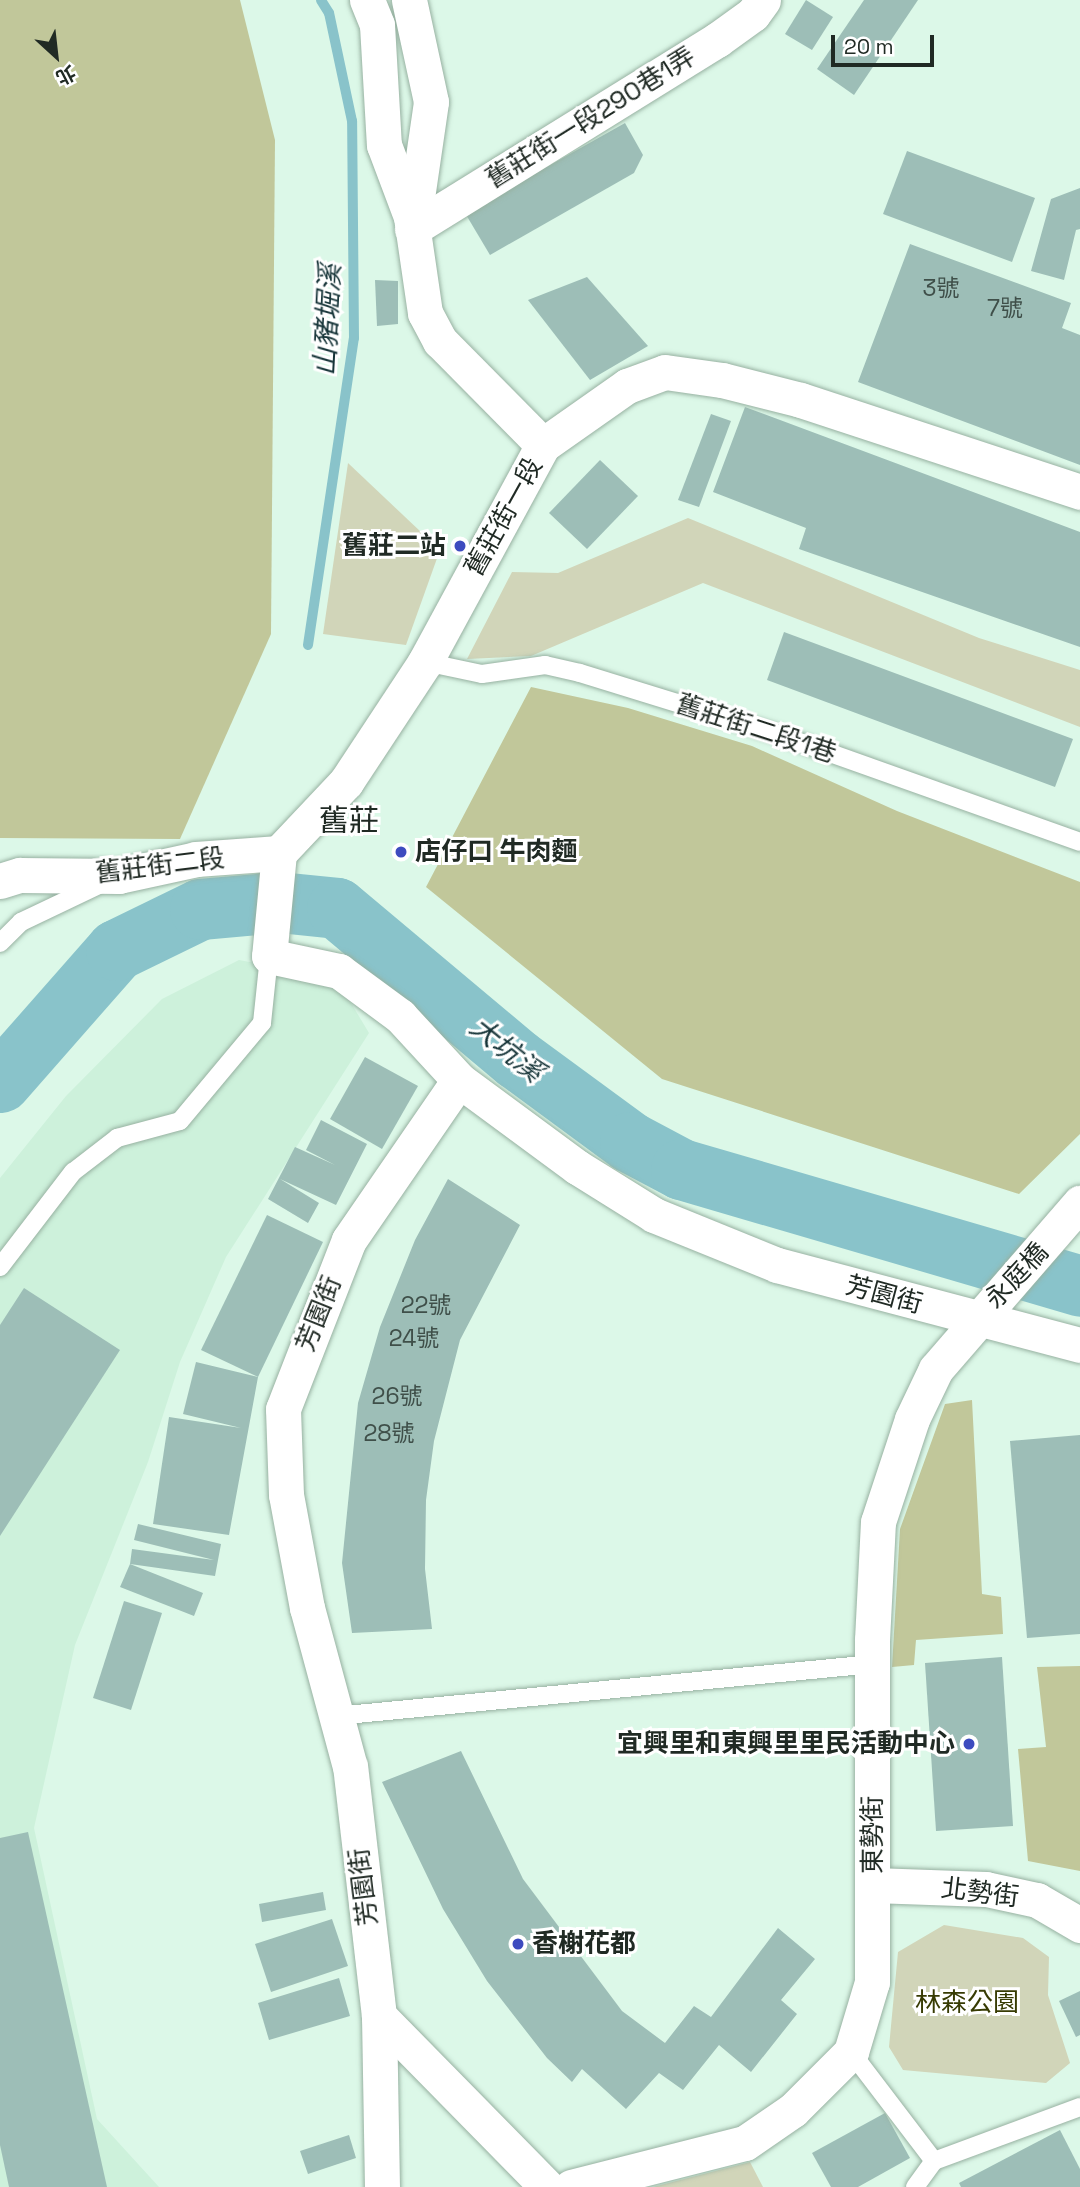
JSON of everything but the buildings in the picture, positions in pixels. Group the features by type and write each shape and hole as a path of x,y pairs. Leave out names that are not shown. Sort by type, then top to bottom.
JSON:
{"street":[{"path":"367,0 377,25 384,145 412,229 425,313 440,341 543,445"},
{"name":"舊莊街一段290巷1弄","path":"412,229 717,40 753,14 763,0"},
{"path":"412,229 431,102 420,5"},
{"name":"舊莊街一段","path":"278,864 346,782 425,662 543,445 627,386 665,372 722,380 801,400 1080,492"},
{"name":"舊莊街二段","path":"0,881 20,875 119,876 196,859 278,864"},
{"path":"278,864 270,950 339,971 400,1016 459,1080"},
{"name":"芳園街","path":"382,2187 379,2016 350,1767 307,1608 286,1495 284,1409 349,1240 459,1080 577,1167 654,1215 777,1265 976,1321 1080,1345"},
{"path":"1069,1234 1080,1203"},
{"name":"永庭橋","path":"976,1321 1069,1234"},
{"name":"東勢街","path":"571,2187 745,2143 793,2110 851,2052 873,1982 873,1664 878,1522 891,1474 936,1368 976,1321"},
{"name":"北勢街","path":"873,1885 986,1889 1037,1900 1080,1925"},
{"path":"379,2016 547,2187"}],"lane":[{"name":"舊莊街二段1巷","path":"425,662 482,674 545,665 580,673 774,733 1080,842"},
{"path":"0,943 21,922 119,876"},
{"path":"0,1267 73,1172 117,1139 180,1121 261,1023 270,950"},
{"path":"336,1716 873,1664"},
{"path":"851,2052 927,2177 1080,2107"}],"shaded area":[{"path":"0,0 240,0 275,140 271,634 180,839 0,838"},
{"path":"531,687 628,708 752,746 897,811 1080,882 1080,1134 1019,1194 662,1079 426,887"},
{"path":"239,960 336,978 369,1033 226,1257 180,1362 148,1462 75,1645 34,1828 97,2119 159,2187 0,2187 0,1178 66,1096 162,999"},
{"path":"972,1400 982,1594 1001,1597 1003,1634 916,1640 914,1665 892,1667 900,1529 945,1404"},
{"path":"1080,1666 1080,1871 1028,1861 1018,1749 1046,1747 1037,1667"}],"green space":[{"path":"348,463 440,550 406,645 323,634"},
{"path":"688,518 979,638 1080,670 1080,727 703,583 531,656 467,659 512,572 558,573"},
{"name":"林森公園","path":"944,1925 1023,1938 1049,1957 1048,1995 1070,2063 1046,2083 903,2070 889,2047 898,1952"},
{"path":"750,2162 763,2187 653,2187"}],"waterway":[{"name":"山豬堀溪","path":"308,645 354,338 352,121 329,13 321,0"},
{"name":"大坑溪","path":"0,1082 116,950 200,909 279,902 337,908 517,1059 630,1142 681,1169 1080,1286"}],"place":[{"name":"舊莊二站","path":"460,546"},
{"name":"店仔口 牛肉麵","path":"401,852"},
{"name":"宜興里和東興里里民活動中心","path":"969,1744"},
{"name":"香榭花都","path":"518,1944"}],"district":[{"name":"舊莊","path":"349,821"}]}
